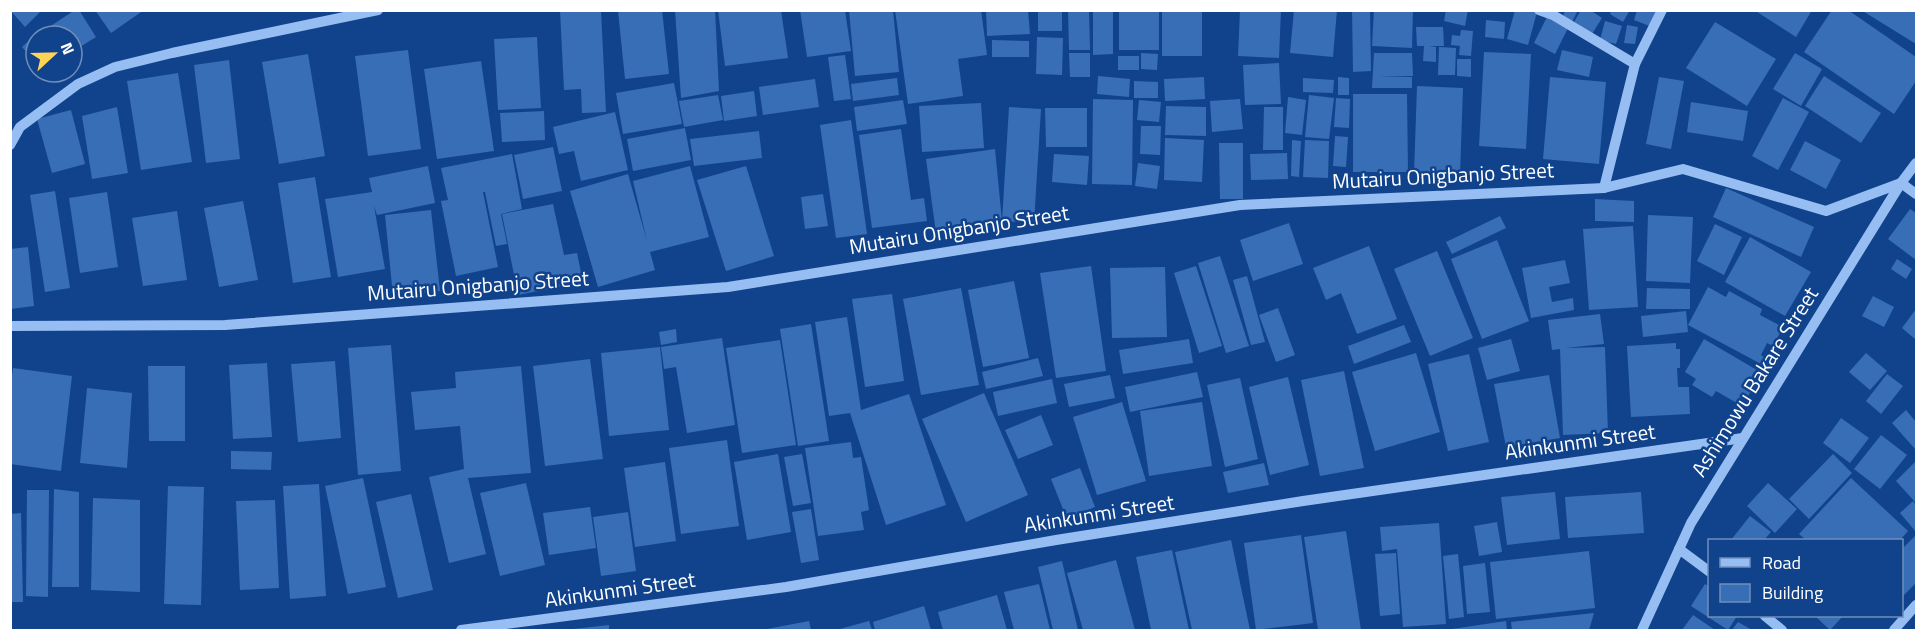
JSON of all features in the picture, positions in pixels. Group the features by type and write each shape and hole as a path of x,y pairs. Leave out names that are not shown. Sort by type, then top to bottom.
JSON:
{"street":[{"path":"10,145 20,127 78,84 116,67 378,10"},
{"path":"1539,10 1552,15 1635,64"},
{"path":"1604,188 1635,64 1662,10"},
{"name":"Ashimowu Bakare Street","path":"1642,630 1691,524 1901,183 1917,164"},
{"name":"Mutairu Onigbanjo Street","path":"10,326 225,325 728,287 1240,205 1604,188 1683,169 1826,211 1901,183"},
{"path":"1901,183 1917,194"},
{"name":"Akinkunmi Street","path":"461,630 786,588 1056,540 1291,503 1743,438"},
{"path":"1679,549 1708,571"},
{"path":"1894,630 1917,605"},
{"path":"1767,617 1782,630"}],"building":[{"path":"10,10 42,10 28,24 24,24 24,26"},
{"path":"75,10 79,10 96,37 84,44 84,24 54,24"},
{"path":"95,10 144,10 111,33"},
{"path":"601,10 606,112 582,113 581,89 564,90 560,11"},
{"path":"662,10 669,74 625,79 618,11"},
{"path":"675,10 715,10 719,91 681,98"},
{"path":"718,10 781,10 788,58 725,66"},
{"path":"800,10 845,10 851,51 807,57"},
{"path":"849,10 893,10 899,72 855,76"},
{"path":"895,10 981,10 987,55 958,59 963,96 908,104"},
{"path":"986,10 1028,10 1030,34 987,36"},
{"path":"1038,10 1062,10 1062,31 1038,31"},
{"path":"1068,10 1089,10 1090,50 1069,50"},
{"path":"1093,10 1113,10 1113,54 1093,55"},
{"path":"1119,10 1159,10 1159,50 1119,50"},
{"path":"1162,10 1202,10 1202,56 1162,56"},
{"path":"1240,10 1281,10 1279,58 1238,56"},
{"path":"1294,10 1337,10 1333,57 1290,53"},
{"path":"1352,10 1370,10 1371,71 1353,72"},
{"path":"1374,10 1413,10 1412,48 1372,46"},
{"path":"1446,10 1468,10 1465,26 1444,21"},
{"path":"1515,10 1537,12 1528,45 1507,39"},
{"path":"1565,10 1578,10 1572,22 1563,17"},
{"path":"1581,10 1590,10 1602,18 1592,34 1574,22"},
{"path":"1612,10 1630,10 1623,22 1610,14"},
{"path":"1637,10 1658,10 1652,27 1634,20"},
{"path":"1754,10 1812,10 1796,37"},
{"path":"1832,10 1848,10 1916,57 1916,81 1894,114 1804,52"},
{"path":"1861,10 1916,10 1916,44"},
{"path":"1547,17 1568,28 1555,54 1534,43"},
{"path":"1486,20 1505,22 1504,39 1485,37"},
{"path":"1605,21 1622,26 1616,44 1600,40"},
{"path":"1715,22 1776,59 1747,106 1686,68"},
{"path":"1627,25 1638,27 1635,44 1624,43"},
{"path":"1416,27 1443,27 1444,46 1429,46 1436,47 1436,62 1423,61 1424,46 1417,46"},
{"path":"1461,30 1473,31 1471,56 1459,55 1460,46 1451,45 1452,35 1460,36"},
{"path":"537,37 541,108 498,110 494,39"},
{"path":"1037,37 1063,38 1062,75 1036,74"},
{"path":"992,40 1029,41 1029,57 992,57"},
{"path":"1439,47 1456,48 1455,75 1438,75"},
{"path":"408,50 421,149 368,156 355,56"},
{"path":"1562,50 1593,57 1589,77 1557,70"},
{"path":"1484,52 1531,54 1526,149 1479,146"},
{"path":"1069,53 1090,53 1090,77 1070,77"},
{"path":"1141,53 1158,54 1157,70 1141,69"},
{"path":"1374,53 1412,53 1413,76 1378,76 1412,77 1412,88 1372,88"},
{"path":"1795,53 1822,69 1801,106 1773,89"},
{"path":"308,54 325,156 279,164 262,62"},
{"path":"845,55 851,99 834,101 828,57"},
{"path":"1118,56 1139,56 1139,70 1118,70"},
{"path":"1457,59 1471,59 1471,77 1457,76"},
{"path":"229,60 240,159 206,163 194,65"},
{"path":"481,61 494,151 437,159 424,69"},
{"path":"1279,63 1281,104 1245,105 1243,65"},
{"path":"178,73 192,162 141,170 127,81"},
{"path":"1098,76 1130,79 1129,97 1097,94"},
{"path":"1824,76 1881,113 1861,143 1805,106"},
{"path":"1204,77 1205,99 1165,101 1164,79"},
{"path":"1338,77 1349,78 1349,95 1338,95"},
{"path":"1550,77 1606,82 1599,164 1543,159"},
{"path":"1659,77 1684,81 1671,149 1646,144"},
{"path":"897,78 899,95 853,101 851,84"},
{"path":"1303,78 1334,80 1333,93 1303,92"},
{"path":"815,79 819,107 763,115 759,87"},
{"path":"1134,81 1158,82 1158,98 1134,98"},
{"path":"674,83 682,124 623,134 616,93"},
{"path":"1417,86 1463,88 1460,175 1414,173"},
{"path":"754,91 757,116 724,121 721,96"},
{"path":"1353,94 1407,94 1408,172 1353,172"},
{"path":"718,95 723,120 684,127 679,101"},
{"path":"1309,95 1334,98 1329,139 1305,137"},
{"path":"1288,97 1306,100 1302,135 1285,133"},
{"path":"1336,98 1350,99 1349,128 1334,127"},
{"path":"1783,98 1809,112 1778,170 1752,156"},
{"path":"1093,99 1133,100 1132,185 1092,184"},
{"path":"1240,99 1243,129 1212,132 1210,101"},
{"path":"903,100 907,124 857,131 854,107"},
{"path":"1139,100 1161,102 1159,122 1137,120"},
{"path":"1691,102 1748,111 1743,141 1687,132"},
{"path":"981,103 984,148 922,152 919,106"},
{"path":"1166,106 1206,107 1206,136 1165,135"},
{"path":"117,107 128,173 92,179 82,116"},
{"path":"1009,107 1041,109 1034,223 1002,221"},
{"path":"1264,107 1283,107 1283,150 1263,150"},
{"path":"1045,108 1087,108 1087,147 1046,147"},
{"path":"71,110 85,164 52,173 37,119"},
{"path":"544,111 545,140 502,142 500,113"},
{"path":"615,112 628,170 581,181 574,151 559,154 553,127"},
{"path":"851,120 867,234 836,238 820,125"},
{"path":"1141,126 1161,126 1160,155 1140,154"},
{"path":"685,128 691,160 633,171 627,139"},
{"path":"901,129 911,200 924,198 927,221 872,228 859,135"},
{"path":"759,131 762,158 694,166 690,139"},
{"path":"1335,136 1348,137 1346,167 1333,166"},
{"path":"1165,138 1204,140 1202,182 1164,180"},
{"path":"1292,140 1301,141 1299,177 1291,176"},
{"path":"1305,140 1329,141 1328,178 1303,177"},
{"path":"1805,141 1841,160 1826,189 1790,170"},
{"path":"1219,143 1243,143 1243,199 1220,199"},
{"path":"553,147 562,191 523,199 514,155"},
{"path":"995,149 1002,221 936,233 926,159"},
{"path":"1287,153 1288,179 1251,180 1250,154"},
{"path":"512,154 522,209 501,214 507,244 496,246 485,192 483,192 498,267 456,276 441,201 448,200 441,168"},
{"path":"1054,154 1089,156 1087,185 1052,182"},
{"path":"1138,163 1160,166 1157,189 1135,186"},
{"path":"428,166 435,203 377,215 374,206 385,269 338,277 325,199 372,192 369,178"},
{"path":"690,166 709,237 650,252 655,270 598,287 570,191 628,174 647,241 633,181"},
{"path":"746,166 774,256 726,271 697,180"},
{"path":"315,177 331,277 293,283 278,183"},
{"path":"1726,188 1814,227 1801,257 1713,217"},
{"path":"55,191 70,288 45,292 30,195"},
{"path":"107,192 118,267 80,273 69,198"},
{"path":"823,194 828,226 805,229 801,197"},
{"path":"1595,199 1634,201 1634,222 1595,221"},
{"path":"243,201 258,280 219,287 204,208"},
{"path":"553,204 564,255 577,253 583,282 518,295 502,214"},
{"path":"1910,209 1916,213 1916,260 1888,239"},
{"path":"431,210 440,291 393,296 385,215"},
{"path":"177,211 187,280 143,286 132,218"},
{"path":"1648,215 1693,217 1690,283 1646,281"},
{"path":"1500,216 1506,228 1452,254 1446,242"},
{"path":"1289,223 1303,264 1253,281 1240,240"},
{"path":"1715,224 1742,237 1724,275 1697,261"},
{"path":"1633,226 1638,307 1589,310 1583,229"},
{"path":"1750,237 1811,272 1785,316 1725,282"},
{"path":"1497,240 1529,321 1482,339 1451,259"},
{"path":"1369,246 1397,319 1357,334 1341,293 1326,300 1313,268"},
{"path":"28,247 34,306 11,309 10,249"},
{"path":"1437,251 1473,338 1430,356 1394,269"},
{"path":"1220,256 1249,346 1226,353 1198,263"},
{"path":"1897,259 1912,269 1906,279 1891,269"},
{"path":"1565,260 1570,283 1549,287 1552,302 1573,298 1574,310 1531,318 1522,268"},
{"path":"1091,266 1106,371 1056,378 1040,273"},
{"path":"1196,266 1222,346 1199,353 1174,273"},
{"path":"1165,267 1167,337 1112,338 1110,268"},
{"path":"1247,276 1265,342 1251,345 1233,280"},
{"path":"1014,281 1029,358 983,367 968,290"},
{"path":"1708,287 1726,297 1729,291 1762,309 1760,315 1783,327 1773,346 1767,343 1761,355 1766,359 1763,365 1688,325"},
{"path":"961,288 979,385 921,395 903,299"},
{"path":"1647,288 1690,289 1690,309 1646,309"},
{"path":"892,294 904,381 865,387 852,299"},
{"path":"1873,296 1894,307 1884,327 1862,316"},
{"path":"1278,308 1295,355 1276,362 1259,315"},
{"path":"1916,309 1916,340 1902,328"},
{"path":"1686,311 1688,332 1643,337 1641,316"},
{"path":"1600,314 1604,344 1565,348 1605,347 1608,433 1563,435 1560,349 1552,350 1548,320"},
{"path":"847,317 861,410 909,394 946,505 886,525 850,413 829,416 815,322"},
{"path":"811,324 829,441 798,446 780,329"},
{"path":"1404,325 1411,342 1354,364 1348,346"},
{"path":"676,329 677,342 661,345 659,332"},
{"path":"722,338 735,425 687,433 676,367 664,369 661,347"},
{"path":"1189,339 1193,363 1123,374 1119,350"},
{"path":"1511,339 1520,371 1487,380 1478,348"},
{"path":"1704,339 1762,373 1742,406 1716,391 1712,397 1692,385 1696,379 1685,372"},
{"path":"780,340 796,445 742,453 726,348"},
{"path":"1676,343 1676,349 1680,349 1680,368 1677,368 1678,387 1689,387 1690,414 1631,417 1627,346"},
{"path":"391,345 401,471 358,475 348,348"},
{"path":"660,347 669,430 609,436 601,353"},
{"path":"1416,353 1440,432 1375,451 1352,372"},
{"path":"1866,353 1887,371 1870,390 1849,372"},
{"path":"1469,354 1489,442 1448,451 1428,364"},
{"path":"1038,358 1043,376 986,389 982,372"},
{"path":"590,359 603,459 545,466 533,366"},
{"path":"335,361 341,438 298,442 291,364"},
{"path":"267,363 272,437 233,439 229,365"},
{"path":"148,366 185,366 185,441 149,441"},
{"path":"521,366 531,473 468,478 486,554 449,563 429,477 464,469 460,426 415,430 411,392 456,388 455,372"},
{"path":"13,368 72,376 61,471 10,464 10,391"},
{"path":"1344,371 1364,468 1320,476 1301,380"},
{"path":"1197,372 1203,397 1130,412 1125,387"},
{"path":"1887,374 1903,386 1881,414 1866,401"},
{"path":"1110,375 1115,398 1069,407 1064,384"},
{"path":"1549,375 1560,438 1506,447 1494,384"},
{"path":"1288,377 1309,465 1270,475 1249,387"},
{"path":"1240,378 1258,459 1225,467 1207,385"},
{"path":"1052,379 1057,403 998,416 993,392"},
{"path":"87,388 132,393 127,468 80,463"},
{"path":"984,393 1028,495 966,522 922,419"},
{"path":"1122,402 1146,481 1097,495 1073,417"},
{"path":"1202,402 1212,466 1149,476 1140,411"},
{"path":"1906,410 1916,422 1915,449 1892,423"},
{"path":"1041,415 1053,445 1018,459 1005,430"},
{"path":"1841,418 1869,438 1850,463 1823,443"},
{"path":"1881,435 1907,455 1880,489 1854,469"},
{"path":"727,440 739,526 681,534 669,448"},
{"path":"851,442 853,458 861,457 869,510 861,512 864,530 818,536 805,448"},
{"path":"231,451 272,452 271,470 231,469"},
{"path":"778,454 791,532 747,540 734,462"},
{"path":"802,454 811,503 793,506 784,457"},
{"path":"1833,454 1852,473 1809,519 1789,499"},
{"path":"1916,461 1916,503 1896,481"},
{"path":"665,462 676,541 635,547 624,468"},
{"path":"1264,463 1269,485 1228,493 1223,472"},
{"path":"1080,468 1095,507 1067,519 1051,479"},
{"path":"363,478 386,587 348,594 325,486"},
{"path":"1851,478 1908,531 1901,539 1805,539 1799,534"},
{"path":"526,483 545,565 500,576 480,493"},
{"path":"1768,483 1797,509 1775,533 1747,506"},
{"path":"319,484 326,596 290,599 283,486"},
{"path":"168,486 204,487 201,605 164,604"},
{"path":"54,489 79,492 79,587 52,587"},
{"path":"27,490 49,490 48,597 26,596"},
{"path":"1555,492 1560,539 1507,545 1501,497"},
{"path":"1641,492 1644,533 1568,538 1565,497"},
{"path":"411,494 433,590 398,598 376,502"},
{"path":"93,498 140,500 140,592 91,590"},
{"path":"275,500 279,588 240,590 236,501"},
{"path":"1913,501 1916,505 1916,532 1900,513"},
{"path":"590,507 596,548 549,555 543,513"},
{"path":"811,509 819,560 801,563 792,512"},
{"path":"628,512 636,571 601,576 593,517"},
{"path":"21,513 23,602 10,602 10,514"},
{"path":"1750,516 1771,532 1765,539 1732,539"},
{"path":"1497,522 1502,552 1479,556 1474,526"},
{"path":"1439,523 1446,624 1403,627 1397,549 1382,551 1380,527"},
{"path":"1346,531 1361,630 1318,630 1304,537"},
{"path":"1301,535 1313,623 1256,630 1244,543"},
{"path":"1915,536 1916,583 1903,596 1903,548"},
{"path":"1231,540 1250,630 1192,630 1175,552"},
{"path":"1172,550 1189,630 1151,630 1136,557"},
{"path":"1589,551 1595,608 1496,619 1490,562"},
{"path":"1396,553 1400,614 1380,616 1375,554"},
{"path":"1458,554 1464,617 1449,619 1443,556"},
{"path":"1116,560 1135,630 1083,630 1067,573"},
{"path":"1062,561 1078,630 1053,630 1038,567"},
{"path":"1485,563 1490,612 1467,614 1463,566"},
{"path":"1039,584 1050,630 1014,630 1004,592"},
{"path":"1705,584 1708,586 1708,617 1736,617 1728,630 1691,606"},
{"path":"997,595 1007,630 943,630 938,612"},
{"path":"924,606 931,630 875,630 873,622"},
{"path":"1594,613 1589,630 1512,630 1511,622"},
{"path":"1693,615 1715,630 1682,630"},
{"path":"1816,617 1842,617 1830,630"},
{"path":"809,621 811,630 767,630 767,629"},
{"path":"869,621 872,630 836,630"},
{"path":"1506,621 1507,630 1452,630 1452,629"},
{"path":"1738,622 1752,630 1732,630"},
{"path":"609,625 609,630 573,630 573,629"}]}
